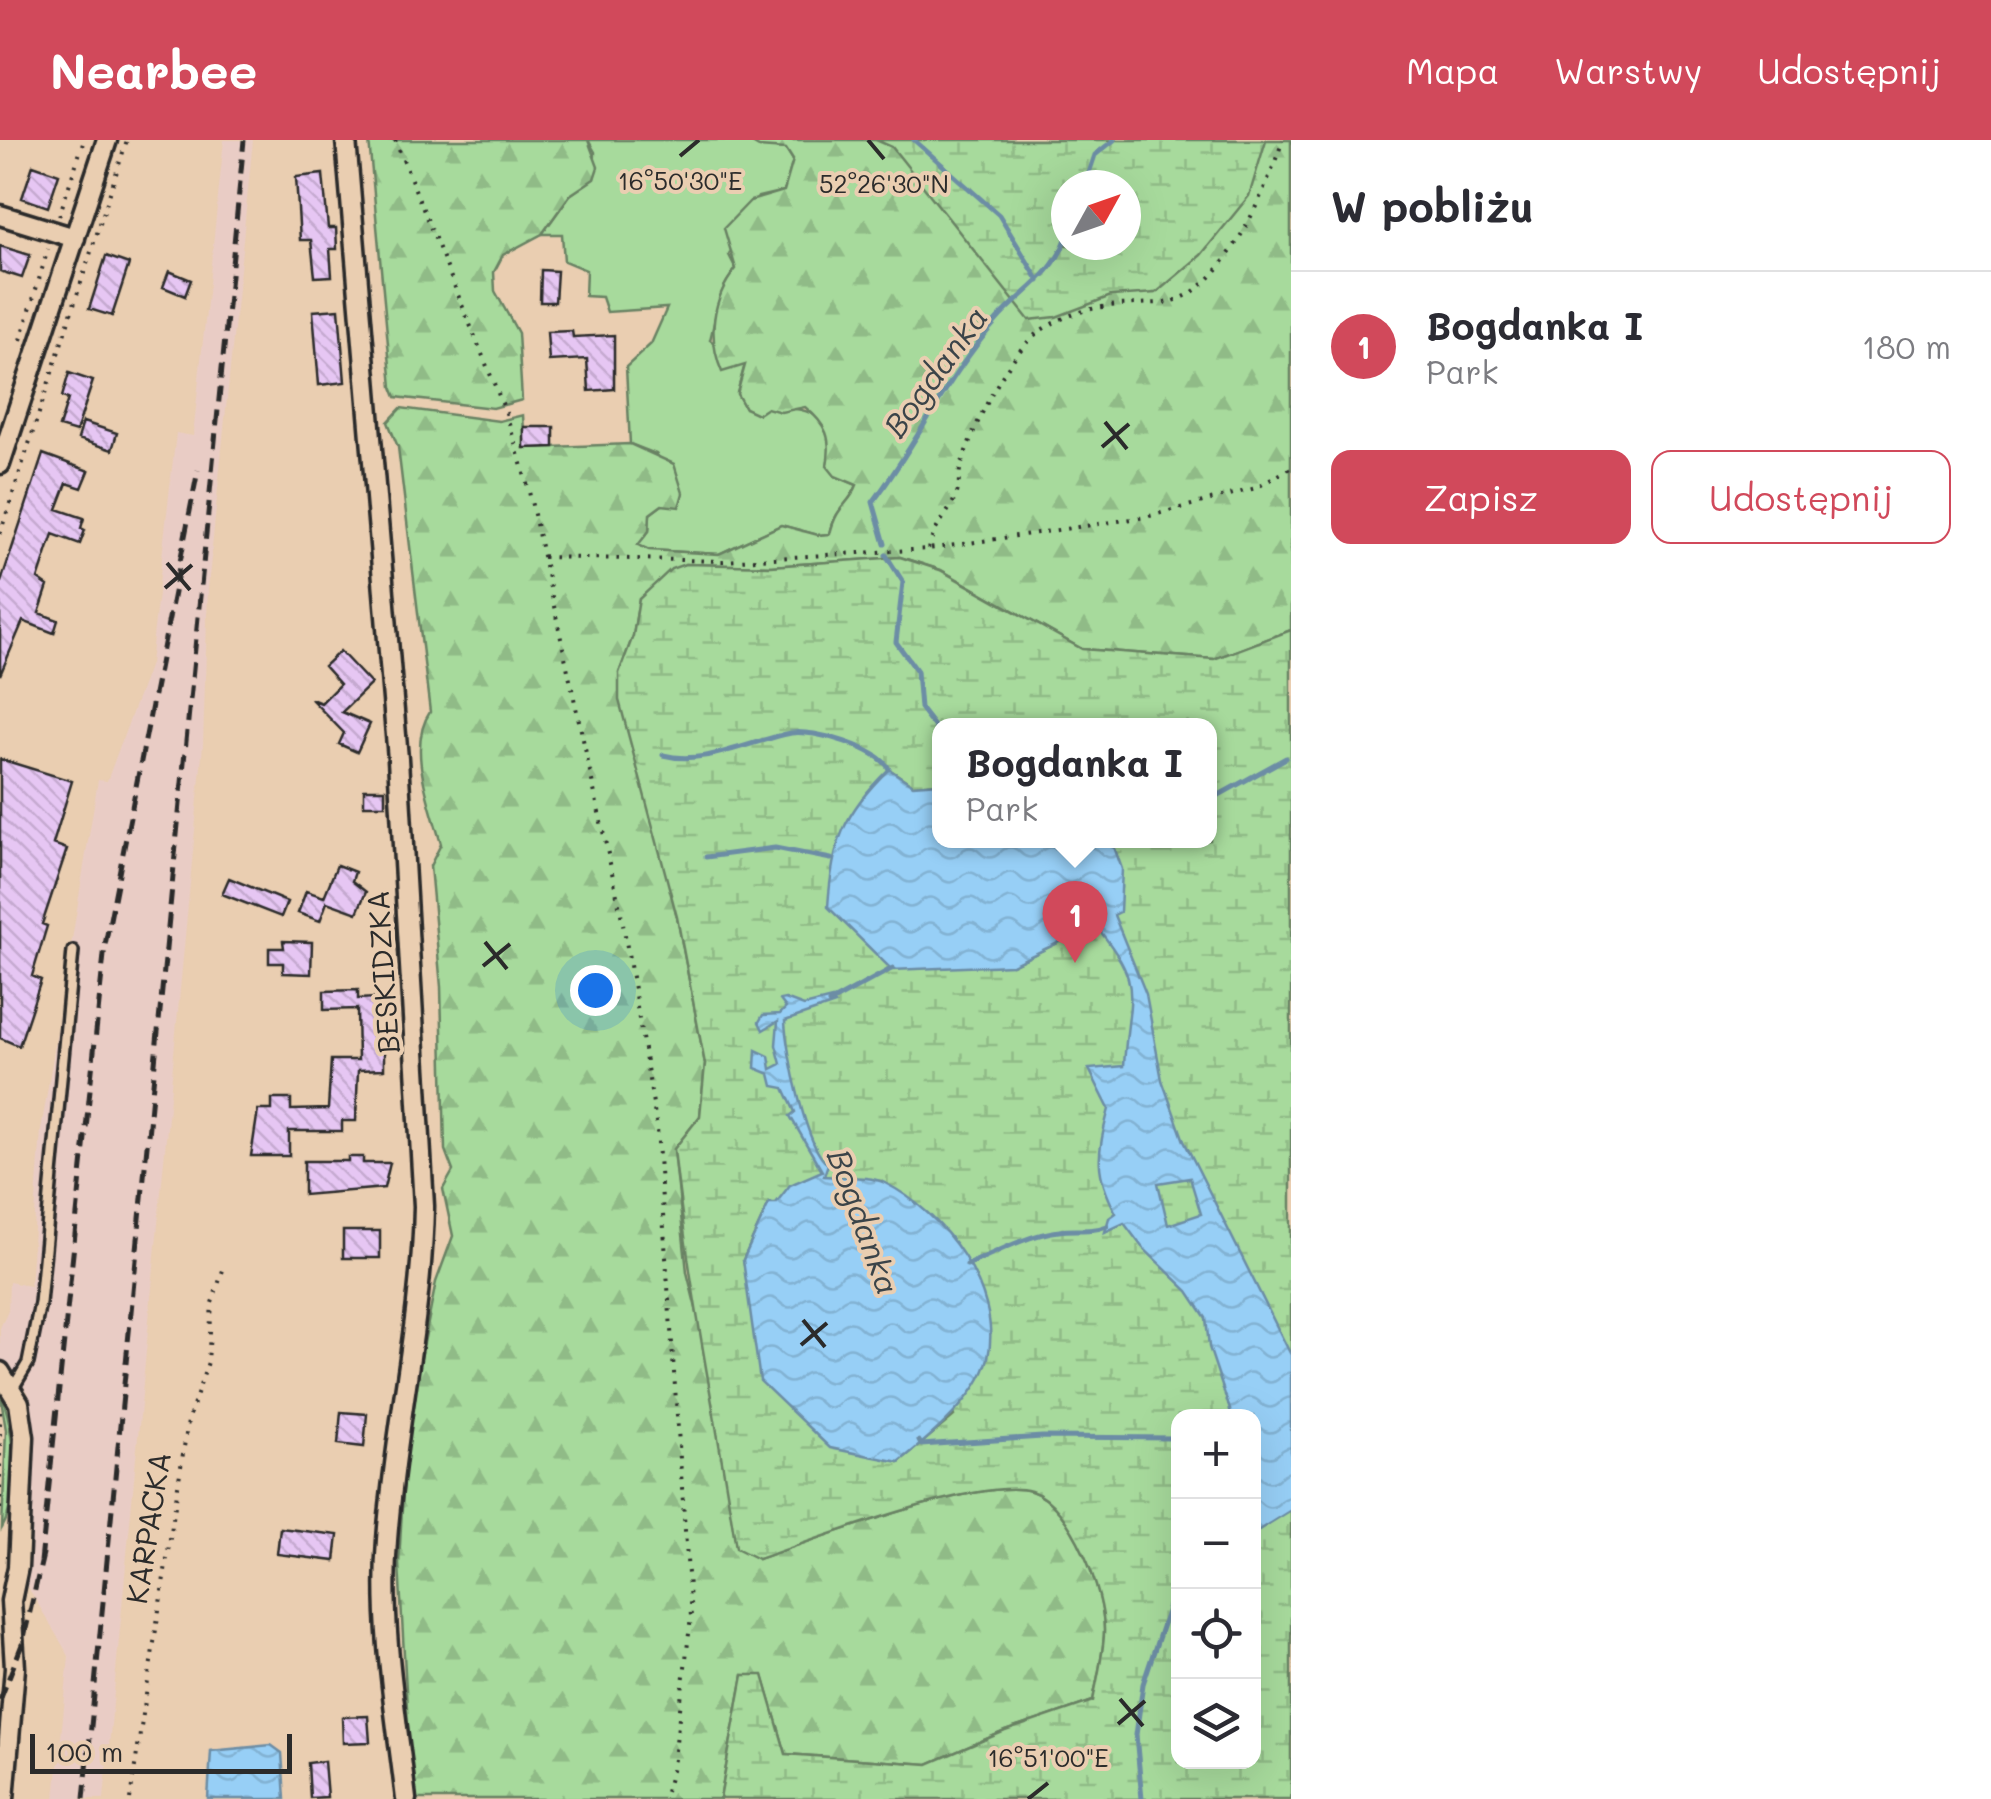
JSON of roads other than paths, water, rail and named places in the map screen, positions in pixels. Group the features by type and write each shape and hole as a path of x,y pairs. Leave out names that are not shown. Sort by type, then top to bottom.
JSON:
{"street":[{"path":"0,464 107,140"},
{"name":"BESKIDZKA","path":"346,140 398,759 422,1170 421,1272 386,1571 406,1799"},
{"path":"0,214 75,238"},
{"path":"0,1372 13,1388 24,1437 9,1545 15,1668 4,1799"}],"lane":[{"path":"13,1388 28,1363 40,1303 74,951"}],"water":[{"path":"889,769 913,785 932,784 932,848 1114,848 1122,869 1120,912 1114,915 1146,994 1162,1080 1184,1141 1291,1355 1291,1510 1261,1529 1261,1409 1230,1409 1209,1347 1206,1318 1188,1291 1142,1247 1124,1223 1105,1232 1109,1218 1116,1213 1104,1186 1100,1163 1109,1109 1089,1069 1124,1066 1130,991 1122,962 1095,925 1012,965 892,970 828,907 837,847 851,815","holes":["1190,1178 1201,1214 1168,1225 1158,1183"]},
{"path":"832,999 835,1004 785,1021 805,1121 820,1156 828,1164 824,1176 879,1180 907,1196 947,1233 964,1256 986,1306 990,1332 983,1373 951,1416 899,1462 830,1448 760,1381 743,1260 769,1203 776,1203 790,1185 822,1171 790,1116 795,1112 784,1088 773,1086 770,1074 755,1068 756,1050 769,1056 771,1069 781,1064 776,1045 778,1021 763,1030 759,1022 763,1015 780,1014 786,1008 780,1000 804,1006"},
{"path":"271,1745 282,1753 285,1799 208,1799 211,1751"}],"waterway":[{"path":"914,140 999,215 1039,281"},
{"name":"Bogdanka","path":"1090,170 1095,155 1114,140"},
{"name":"Bogdanka","path":"885,544 873,502 979,341 1055,260"},
{"name":"Bogdanka","path":"886,555 903,582 896,642 917,671 920,708 932,724"},
{"path":"663,755 711,755 801,733 859,747 889,769"},
{"path":"1217,796 1286,758"},
{"path":"706,857 775,848 831,859"},
{"name":"Bogdanka","path":"829,1003 893,968"},
{"path":"967,1265 1035,1236 1107,1226"},
{"name":"Bogdanka","path":"919,1441 921,1445 1042,1437 1171,1438"},
{"name":"Bogdanka","path":"1142,1799 1136,1735 1143,1684 1175,1589"}],"railway":[{"path":"84,1799 244,140"},
{"path":"41,1562 105,945 198,470"},
{"path":"0,1700 23,1642 44,1550"}],"place":[{"name":"Bogdanka I","path":"1075,963"}]}
